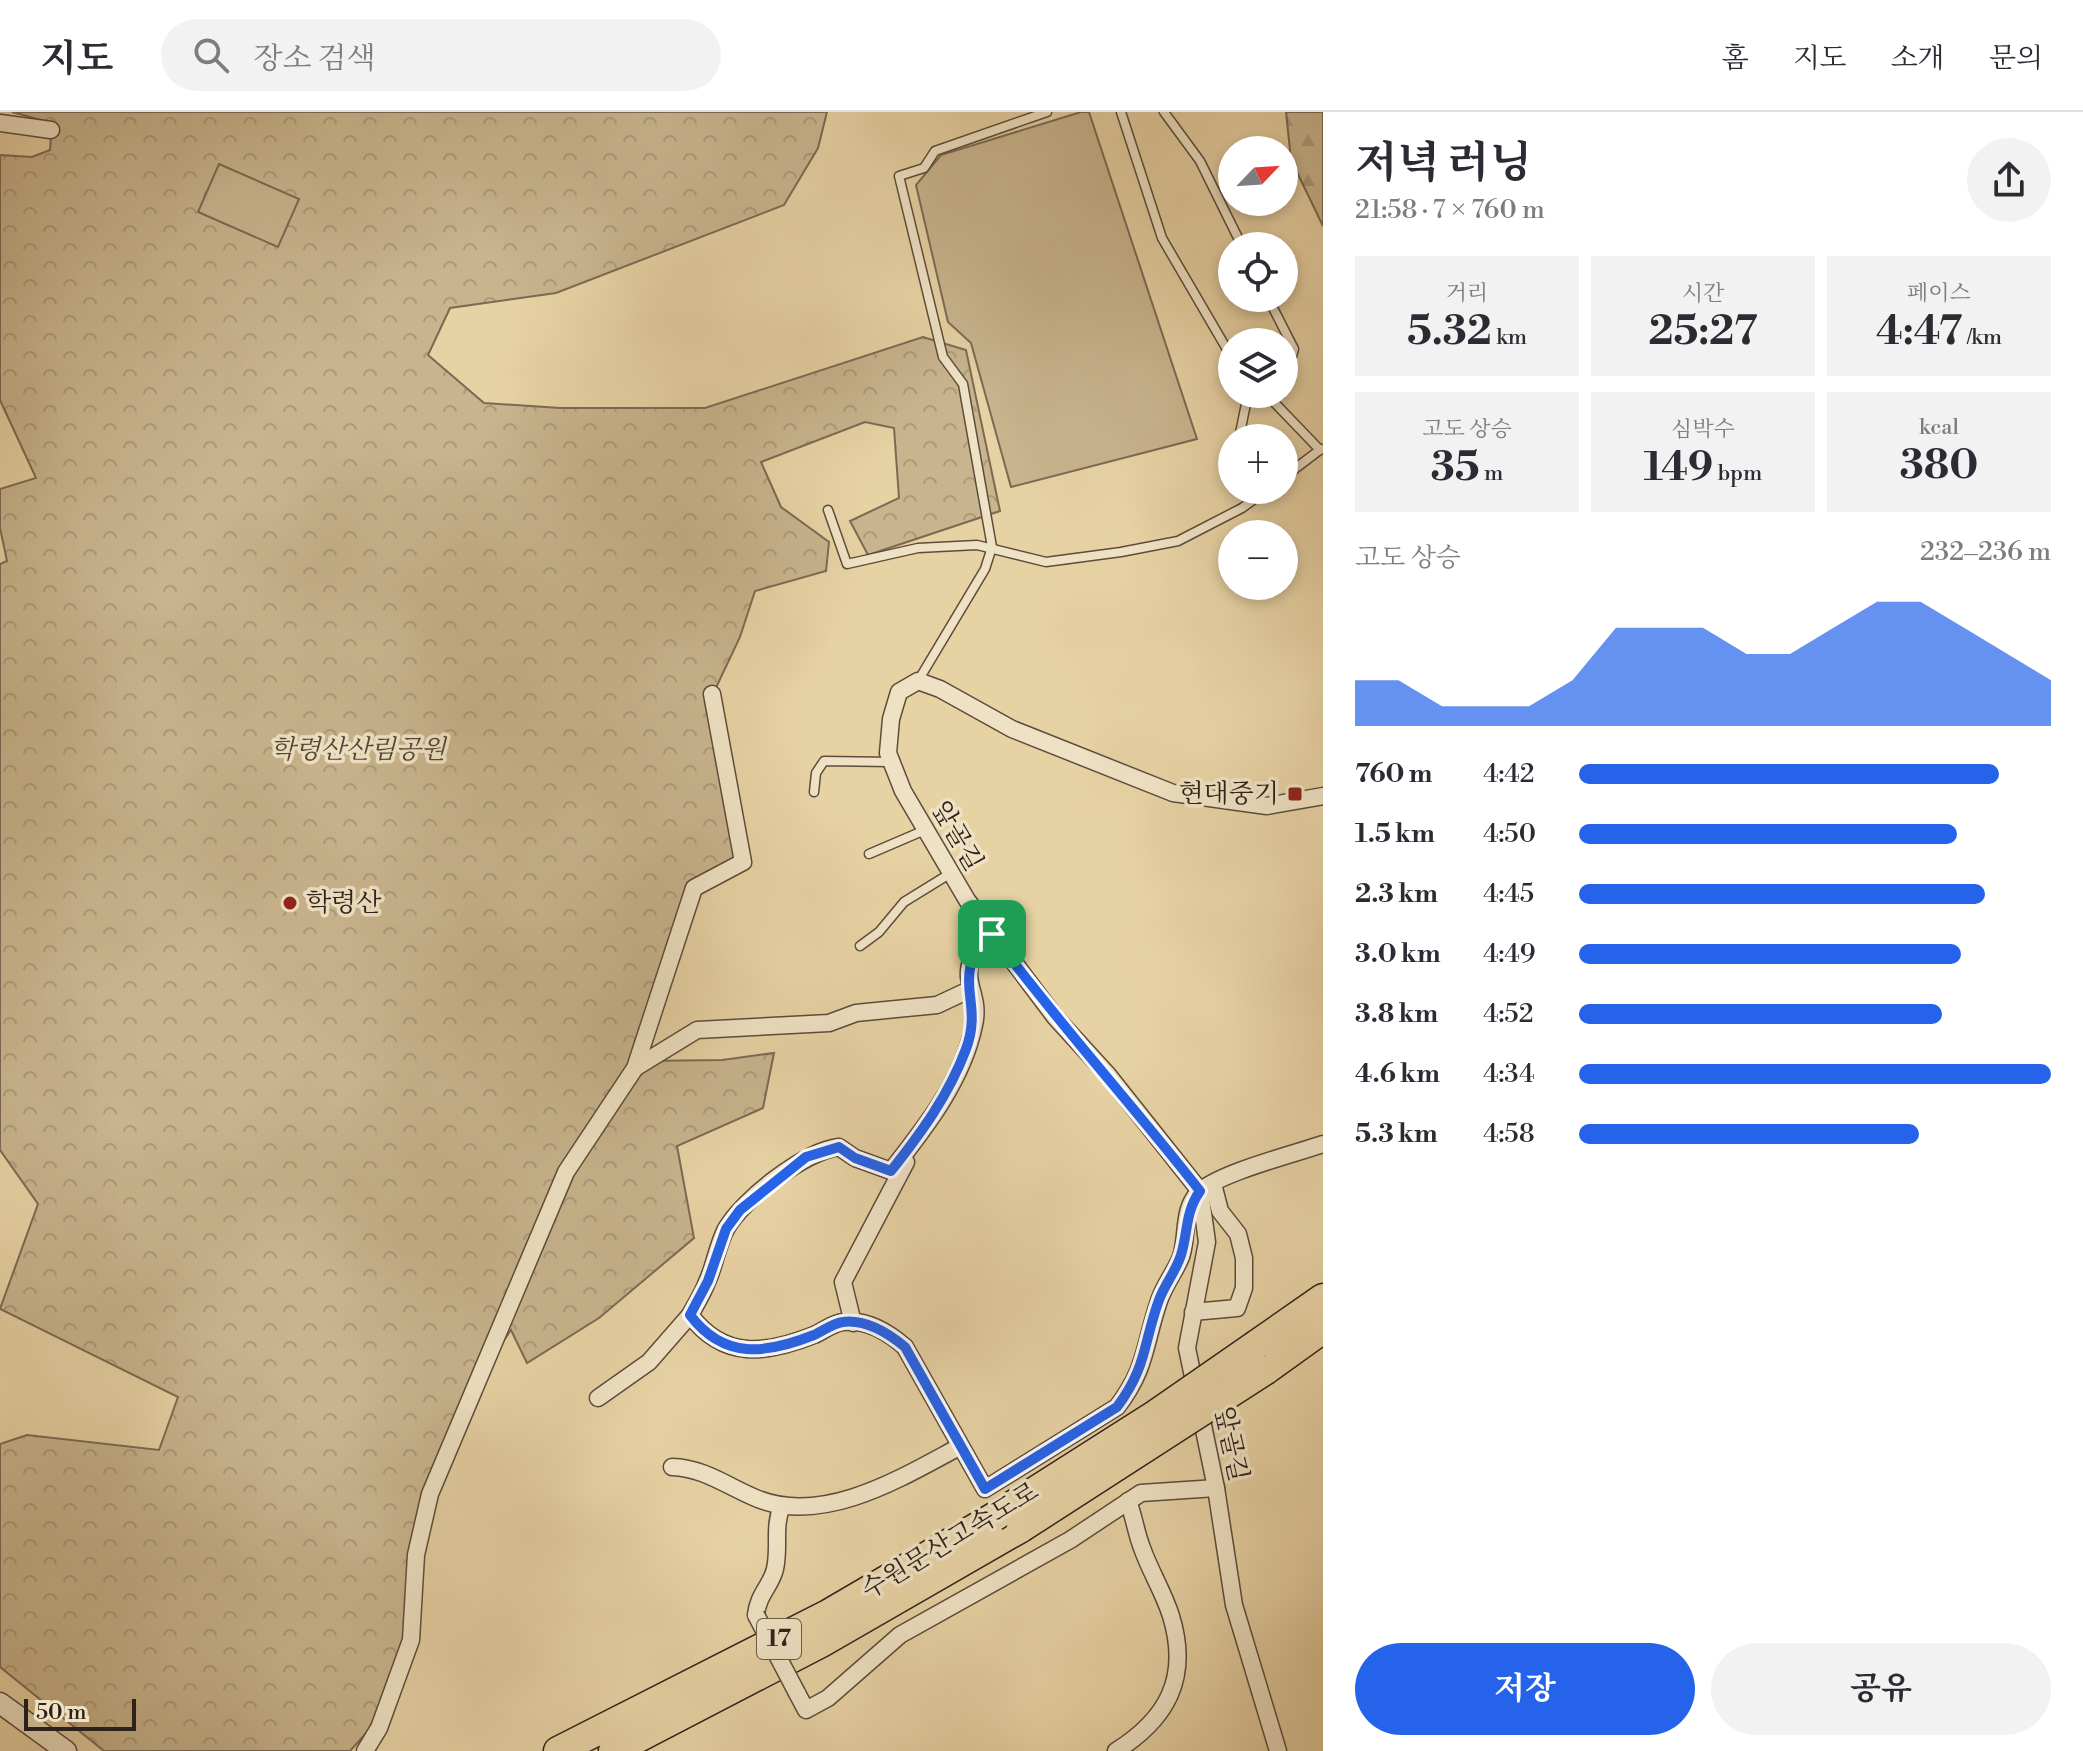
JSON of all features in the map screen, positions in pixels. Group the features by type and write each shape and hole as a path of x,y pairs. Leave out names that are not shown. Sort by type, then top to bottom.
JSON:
{"highway":[{"name":"수원문산고속도로","path":"613,1751 834,1636 1021,1528 1262,1357 1323,1298"},
{"name":"수원문산고속도로","path":"558,1751 828,1614 994,1517 1156,1414 1262,1357 1323,1329"}],"street":[{"path":"0,123 51,130"},
{"path":"918,681 940,689 1012,729 1173,793 1267,806 1323,796"},
{"name":"앞골길","path":"918,681 899,692 891,719 888,753 925,830 992,934 1055,1017 1206,1188 1207,1242 1187,1348 1216,1488 1234,1605 1278,1751"},
{"path":"365,1751 379,1728 411,1640 416,1555 430,1494 566,1172 635,1068 694,888 743,862 712,694"},
{"path":"853,1323 843,1282 966,1051 975,1023 968,969 979,946 992,934"},
{"path":"635,1068 697,1030 829,1023 856,1013 937,1005 969,990"},
{"path":"598,1398 649,1362 690,1315 708,1281 726,1229 740,1210 806,1157 839,1147 855,1158 891,1171 921,1133"},
{"path":"690,1315 723,1345 740,1350 766,1348 812,1336 842,1322 890,1334 905,1347 985,1489 1117,1407 1140,1373 1161,1296 1181,1256 1190,1204 1206,1188 1323,1144"},
{"path":"1193,1312 1237,1308 1244,1288 1244,1258 1238,1234 1206,1188"},
{"path":"672,1467 692,1468 758,1499 782,1506 815,1507 896,1480 959,1447"},
{"path":"782,1506 776,1521 775,1570 757,1598 756,1615 806,1710 828,1698 900,1635 1070,1540 1141,1493 1216,1488"},
{"path":"1126,1748 1158,1719 1173,1686 1178,1651 1171,1616 1140,1546 1128,1501"},
{"path":"0,1703 66,1751"}],"lane":[{"path":"918,681 985,569 992,547 963,384 943,357 899,176 924,168 935,151 1047,112"},
{"path":"1121,112 1162,238 1218,334"},
{"path":"1164,112 1200,161 1235,232"},
{"path":"1280,408 1321,448 1298,466"},
{"path":"828,510 847,564 918,548 992,547 1000,553 1046,562 1178,541 1248,504"},
{"path":"814,792 816,773 824,761 892,762"},
{"path":"869,854 925,830"},
{"path":"860,946 879,932 904,902 951,873"}],"green space":[{"name":"학령산산림공원","path":"12,112 827,112 818,148 784,205 556,293 450,308 428,355 484,403 560,408 705,408 923,337 966,350 1000,511 868,555 850,521 899,498 894,428 865,422 761,462 781,507 829,542 826,571 755,591 740,637 713,694 743,862 694,888 644,1061 722,1060 774,1053 763,1108 677,1146 694,1238 599,1318 527,1363 511,1330 492,1357 419,1518 411,1640 369,1730 350,1751 104,1751 0,1667 0,1444 27,1435 159,1450 178,1397 0,1309 38,1204 0,1150 0,564 7,561 0,528 0,489 36,478 0,400 0,155 32,157 50,150 52,123"},
{"path":"1089,112 1197,439 1011,487 971,343 948,322 916,185 941,155"},
{"path":"1286,112 1323,112 1323,226 1298,174 1298,136 1288,136"},
{"path":"219,164 299,199 278,247 198,212"}],"place":[{"name":"현대중기","path":"1295,794"},
{"name":"학령산","path":"290,903"}],"route":[{"path":"992,934 1055,1017 1108,1075 1200,1191 1190,1204 1181,1256 1161,1296 1140,1373 1133,1387 1117,1407 985,1489 905,1347 890,1334 866,1324 842,1322 812,1336 766,1348 740,1350 723,1345 699,1327 690,1315 708,1281 726,1229 740,1210 806,1157 824,1149 839,1147 855,1158 891,1171 938,1107 966,1051 975,1023 968,969 979,946 992,934"}]}
